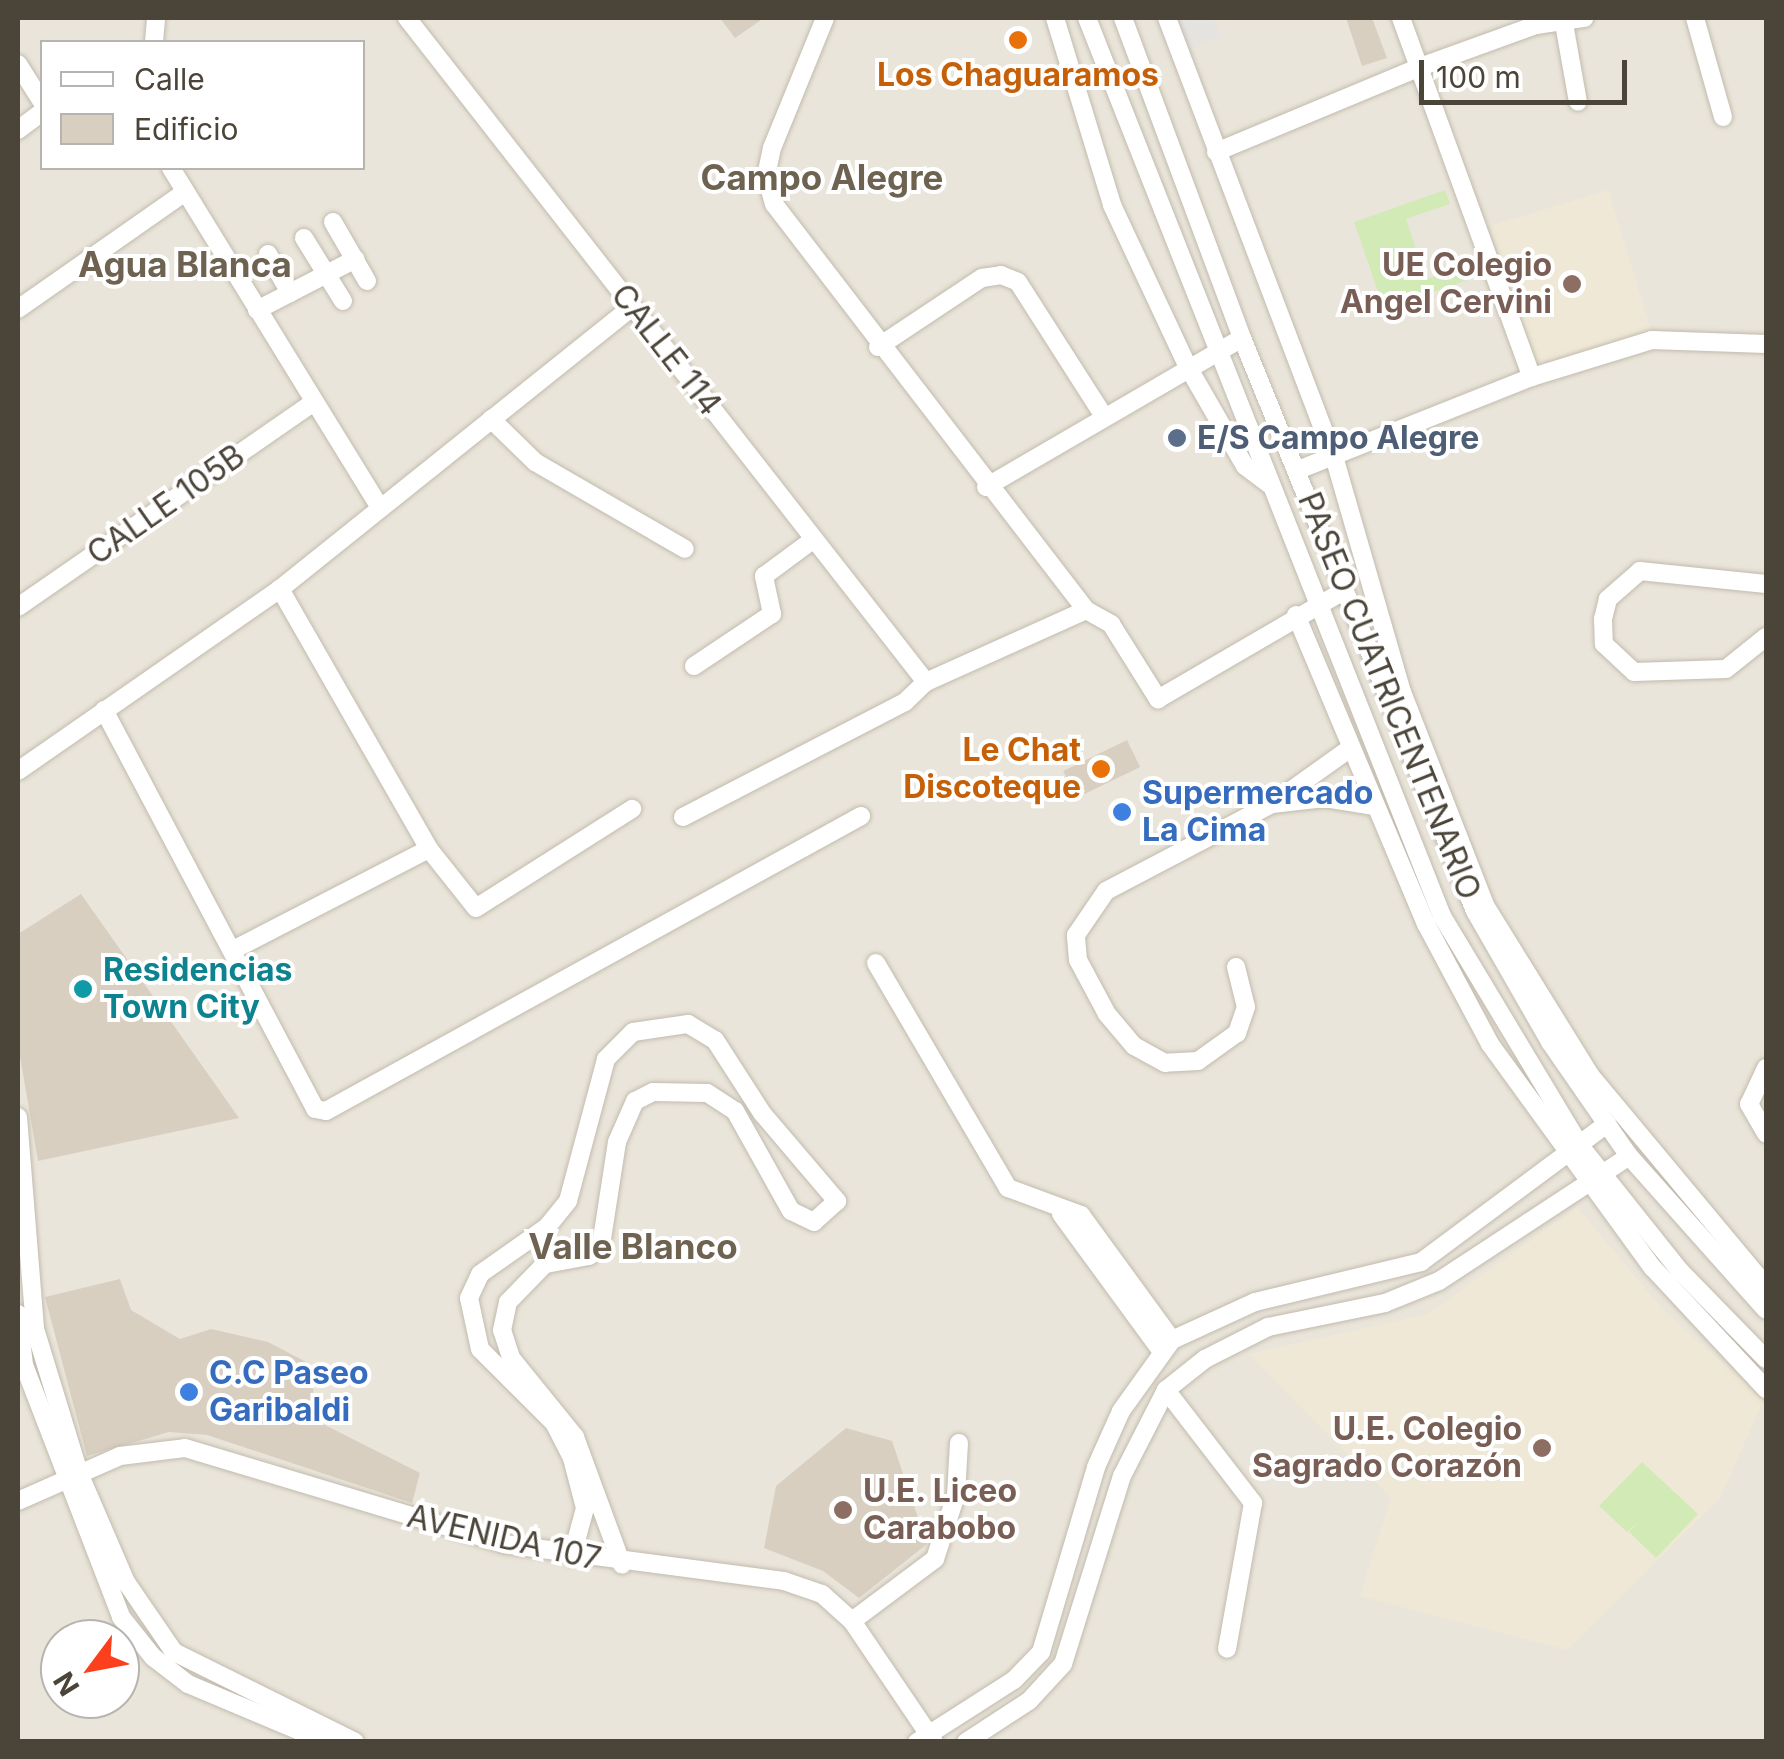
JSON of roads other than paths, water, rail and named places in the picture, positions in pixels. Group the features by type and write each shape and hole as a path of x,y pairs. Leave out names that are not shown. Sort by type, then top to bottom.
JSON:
{"street":[{"name":"CALLE 114","path":"407,18 926,682"},
{"path":"825,18 772,148 768,190 878,347 986,486 1086,610 1111,624 1158,699 1316,603 1342,592"},
{"name":"PASEO CUATRICENTENARIO","path":"1054,18 1112,205 1188,368 1245,466 1271,485"},
{"name":"PASEO CUATRICENTENARIO","path":"1087,18 1213,352 1271,485 1442,916 1574,1153"},
{"name":"PASEO CUATRICENTENARIO","path":"1123,18 1242,338 1298,470 1442,844 1486,931 1584,1080 1766,1286"},
{"name":"PASEO CUATRICENTENARIO","path":"1166,18 1336,460 1402,692 1486,908 1607,1124 1629,1156 1766,1310"},
{"path":"1400,18 1532,377"},
{"path":"1216,152 1420,67 1563,19 1584,18"},
{"path":"1695,18 1723,117"},
{"path":"1563,19 1578,102"},
{"path":"18,64 40,99"},
{"path":"18,130 40,114"},
{"path":"172,170 380,508"},
{"path":"18,308 185,192"},
{"path":"333,222 367,281"},
{"path":"304,238 344,301"},
{"path":"268,254 290,293"},
{"path":"258,310 356,260"},
{"path":"878,347 982,278 1001,275 1018,282 1103,415"},
{"path":"18,772 280,589 632,307"},
{"path":"986,486 1242,338"},
{"path":"1298,470 1336,460 1532,377 1652,340 1766,344"},
{"name":"CALLE 105B","path":"18,607 314,402"},
{"path":"491,420 535,462 685,549"},
{"path":"694,666 772,614 764,576 814,539"},
{"path":"1766,584 1640,571 1608,599 1603,620 1604,644 1634,672 1726,669 1766,637"},
{"path":"280,589 429,849 476,908 632,809"},
{"path":"682,817 904,702 926,682 1086,610"},
{"name":"PASEO CUATRICENTENARIO","path":"1296,616 1374,806 1448,967 1574,1153 1698,1322 1766,1389"},
{"path":"104,710 234,949 315,1109 326,1111 860,816"},
{"path":"1236,967 1246,1007 1237,1033 1198,1061 1166,1063 1134,1046 1107,1014 1078,960 1076,936 1106,891 1272,804 1349,748"},
{"path":"1272,804 1325,798 1374,806"},
{"path":"234,949 429,849"},
{"path":"1486,908 1486,931"},
{"path":"1442,916 1448,967"},
{"path":"876,963 1008,1188 1061,1214 1090,1223 1167,1346"},
{"path":"572,1556 594,1511 575,1438 528,1384 502,1330 525,1276 600,1245 616,1170 617,1142 635,1101 677,1086 735,1111 792,1212 814,1222 837,1201 762,1113 715,1040 688,1024 633,1032 606,1059 580,1164 559,1214 480,1274 470,1298 474,1332 496,1369 555,1424 594,1511 622,1565"},
{"path":"1766,1068 1749,1104 1766,1134"},
{"path":"18,1117 33,1257 22,1304 48,1378 71,1476 121,1616 152,1657 228,1705 326,1742"},
{"path":"927,1739 1014,1680 1041,1652 1096,1468 1167,1346 1256,1302 1421,1262 1574,1153 1607,1124"},
{"path":"966,1742 1030,1701 1063,1664 1122,1476 1166,1390 1205,1359 1268,1327 1386,1303 1439,1281 1629,1156"},
{"path":"580,1164 616,1170"},
{"path":"1668,1201 1670,1177"},
{"name":"PASEO CUATRICENTENARIO","path":"1596,1181 1766,1359"},
{"path":"474,1332 502,1330"},
{"path":"1166,1390 1253,1503 1227,1649"},
{"path":"852,1621 934,1560 956,1494 958,1443"},
{"name":"AVENIDA 107","path":"18,1501 71,1476 150,1448 185,1448 504,1544 622,1565 784,1581 822,1594 852,1621 927,1739"},
{"path":"71,1476 126,1582 174,1652 355,1742"}],"place":[{"name":"Los Chaguaramos","path":"1018,40"},
{"name":"UE Colegio Angel Cervini","path":"1572,284"},
{"name":"E/S Campo Alegre","path":"1177,438"},
{"name":"Le Chat Discoteque","path":"1101,769"},
{"name":"Supermercado La Cima","path":"1122,812"},
{"name":"Residencias Town City","path":"83,989"},
{"name":"C.C Paseo Garibaldi","path":"189,1392"},
{"name":"U.E. Colegio Sagrado Corazón","path":"1542,1448"},
{"name":"U.E. Liceo Carabobo","path":"843,1510"}],"district":[{"name":"Campo Alegre","path":"822,177"},
{"name":"Agua Blanca","path":"185,264"},
{"name":"Valle Blanco","path":"633,1246"}]}
